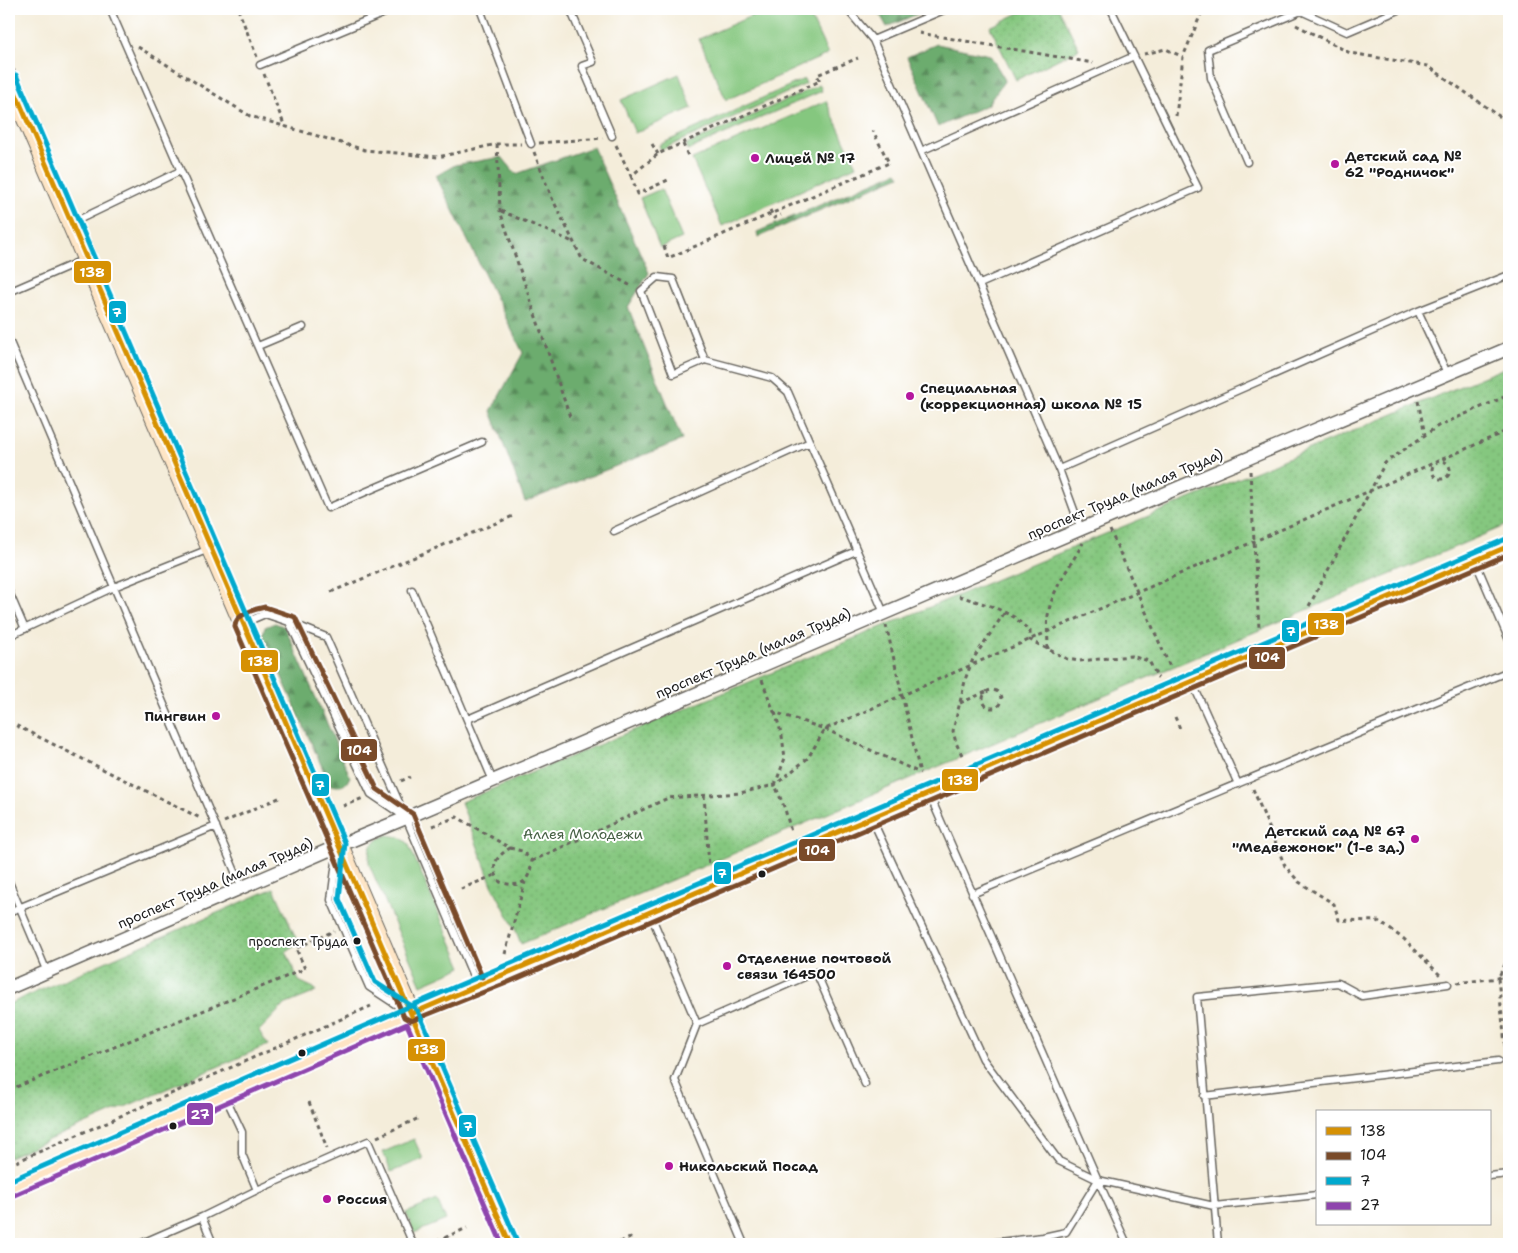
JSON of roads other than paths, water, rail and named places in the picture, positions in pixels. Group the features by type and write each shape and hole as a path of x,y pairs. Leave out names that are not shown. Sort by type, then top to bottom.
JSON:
{"street":[{"path":"9,78 510,1244"},
{"name":"проспект Труда (малая Труда)","path":"9,988 1105,518 1509,348"},
{"path":"9,1189 411,1014 1509,546"}],"lane":[{"path":"110,9 328,508 482,442"},
{"path":"260,65 394,9"},
{"path":"480,9 531,144"},
{"path":"570,9 592,62 582,66 612,136"},
{"path":"847,9 873,40 1059,469 1087,526"},
{"path":"873,40 946,9"},
{"path":"980,284 1198,188 1111,9"},
{"path":"1247,162 1212,78 1208,50 1301,11 1347,32 1402,9"},
{"path":"921,151 1134,56"},
{"path":"71,223 180,171"},
{"path":"9,292 86,258"},
{"path":"1059,469 1418,312 1509,275"},
{"path":"705,360 673,279 657,277 641,291 672,374 705,360 772,378 788,392 884,613"},
{"path":"1418,312 1447,373"},
{"path":"258,346 303,327"},
{"path":"9,340 242,888"},
{"path":"614,531 810,442"},
{"path":"9,636 114,587 210,548"},
{"path":"468,719 856,551"},
{"path":"1475,561 1509,640"},
{"path":"412,590 493,781"},
{"path":"9,592 25,629"},
{"path":"242,624 266,614 326,637 478,986"},
{"path":"289,622 371,794 406,818"},
{"path":"972,894 1509,671"},
{"path":"1192,681 1238,784"},
{"path":"928,794 1128,1244"},
{"path":"872,818 983,1059 1059,1161 1098,1180 1214,1206 1316,1195"},
{"path":"9,912 216,826"},
{"path":"338,846 331,900 369,987 411,1014"},
{"path":"9,882 47,972"},
{"path":"650,913 697,1024 675,1080 744,1244"},
{"path":"697,1024 816,972 865,1084"},
{"path":"1218,1244 1197,997 1338,983 1362,996 1448,984"},
{"path":"1204,1096 1498,1062"},
{"path":"224,1095 242,1132 242,1154 257,1190"},
{"path":"140,1244 368,1141 413,1244"},
{"path":"1490,1176 1509,1174"},
{"path":"981,1244 1043,1237 1066,1232 1098,1180"},
{"path":"202,1217 213,1244"}],"place":[{"name":"Лицей № 17","path":"755,158"},
{"name":"Детский сад № 62 \"Родничок\"","path":"1335,164"},
{"name":"Специальная (коррекционная) школа № 15","path":"910,396"},
{"name":"Пингвин","path":"216,716"},
{"name":"Детский сад № 67 \"Медвежонок\" (1-е зд.)","path":"1415,839"},
{"name":"проспект Труда","path":"357,941"},
{"name":"Отделение почтовой связи 164500","path":"727,966"},
{"name":"Никольский Посад","path":"669,1166"},
{"name":"Россия","path":"327,1199"}],"park label":[{"name":"Аллея Молодежи","path":"583,834"}]}
